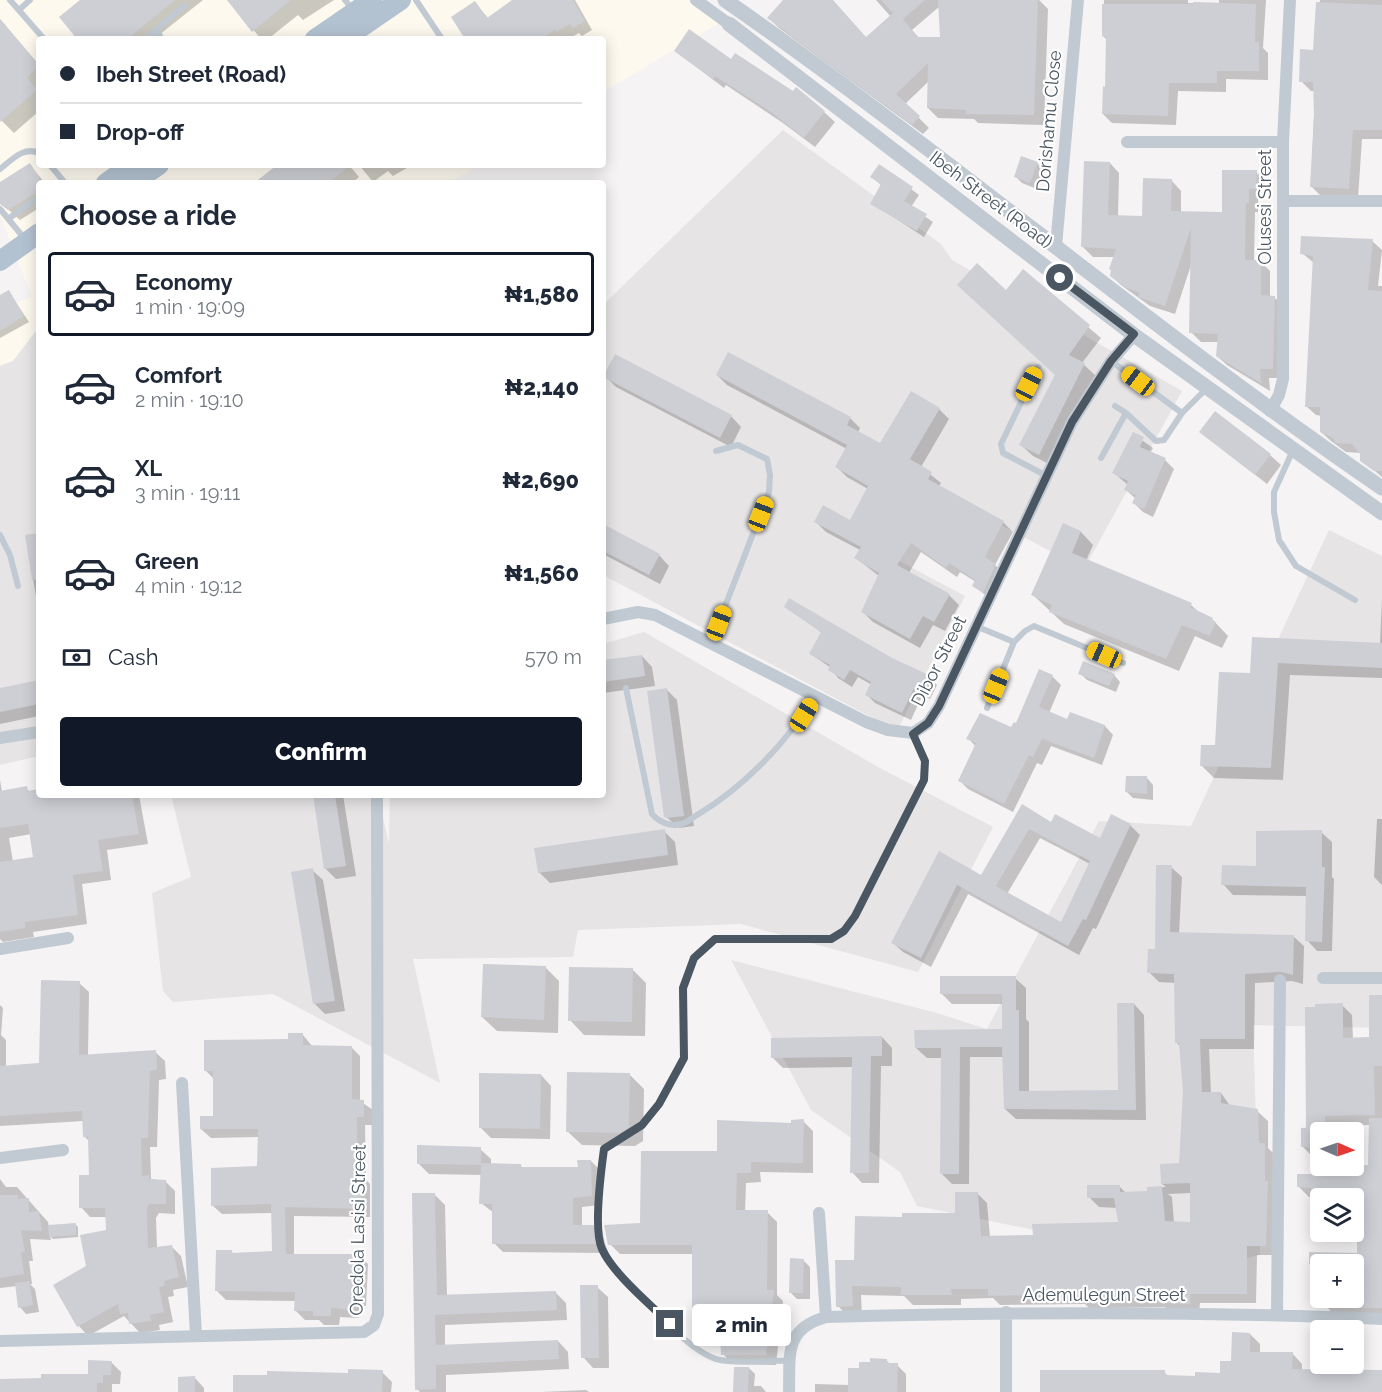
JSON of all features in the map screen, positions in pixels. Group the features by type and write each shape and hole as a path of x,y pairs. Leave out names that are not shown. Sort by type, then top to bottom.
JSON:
{"main road":[{"path":"318,36 350,6 372,0"},
{"path":"348,36 401,0"},
{"path":"110,180 127,168"},
{"path":"137,180 155,168"},
{"path":"0,261 35,240"},
{"path":"0,273 35,240"}],"street":[{"name":"Ibeh Street (Road)","path":"696,0 1206,388 1382,513"},
{"name":"Dorishamu Close","path":"1056,246 1078,0"},
{"name":"Olusesi Street","path":"1270,411 1279,395 1283,379 1283,142 1290,0"},
{"name":"Ibeh Street (Road)","path":"733,2 1270,411 1382,488"},
{"path":"1127,141 1283,142"},
{"path":"1284,201 1382,201"},
{"name":"Dibor Street","path":"606,618 638,612 655,615 866,722 888,730 913,734 928,723 939,706 978,627 1072,422 1111,361 1134,334"},
{"path":"0,738 36,732"},
{"name":"Oredola Lasisi Street","path":"0,1341 364,1332 374,1325 378,1314 377,798"},
{"path":"0,949 68,938"},
{"path":"1323,978 1382,978"},
{"path":"1277,1314 1280,980"},
{"path":"182,1083 196,1335"},
{"path":"0,1158 63,1150"},
{"path":"789,1392 790,1361 798,1329 807,1322 826,1317 819,1213"},
{"path":"1006,1312 1006,1392"},
{"name":"Ademulegun Street","path":"826,1317 1006,1312 1277,1314 1382,1319"}],"lane":[{"path":"10,0 42,36"},
{"path":"20,9 30,0"},
{"path":"416,0 440,36"},
{"path":"149,36 184,6"},
{"path":"156,30 160,36"},
{"path":"0,169 23,152 32,150 36,152"},
{"path":"8,219 36,199"},
{"path":"0,209 8,219 35,240"},
{"path":"1111,361 1182,413"},
{"path":"1038,367 1001,444 1003,453 1047,476"},
{"path":"1114,406 1126,413 1156,441 1164,440 1182,413 1206,388"},
{"path":"1101,458 1126,413"},
{"path":"711,643 769,492 771,475 767,459 738,445 716,451"},
{"path":"1293,450 1274,492 1274,512 1279,540 1296,566 1355,600"},
{"path":"0,535 10,555 18,586"},
{"path":"987,708 1014,642 1034,626 1123,663"},
{"path":"978,627 1014,642"},
{"path":"626,688 652,814 659,821 681,825 723,800 743,783 804,715 815,696"},
{"path":"790,1361 719,1360 705,1353 685,1340 610,1262 601,1247 599,1194 604,1149 642,1125 659,1104 684,1058 683,988 694,958 715,939 831,939 844,931 855,916 924,780 925,761 913,734"}],"shaded area":[{"path":"0,0 694,0 726,19 606,90 606,36 36,36 36,168 475,168 454,180 36,180 36,331 13,361 0,366 0,308 32,297 0,215"},
{"path":"783,130 941,244 952,260 1182,391 1084,569 924,484 888,555 965,596 897,731 606,577 606,302"},
{"path":"36,331 36,757 0,765 0,366 13,361"},
{"path":"1329,530 1382,556 1382,1028 1253,1025 1260,1255 1209,1266 917,1206 900,1172 811,1110 731,960 937,1013 987,1029 1099,821 1191,826"},
{"path":"644,632 878,767 993,827 918,972 741,924 578,930 573,957 413,959 440,1083 273,994 173,1002 163,991 152,893 191,877 172,798 379,798 389,844 390,798 606,798 606,643"}],"building":[{"path":"80,0 175,0 131,36 75,36 59,17"},
{"path":"227,0 291,0 252,32"},
{"path":"512,0 573,0 585,21 573,28 570,24 556,32 555,29 545,36 463,36 451,17 475,1 487,18"},
{"path":"783,0 833,0 866,37 893,13 881,0 925,0 903,19 917,37 940,37 938,0 1038,0 1034,115 966,114 966,110 927,108 928,63 896,94 920,116 912,125 767,18"},
{"path":"1193,2 1256,4 1255,42 1259,42 1259,71 1217,71 1217,83 1169,83 1168,116 1102,114 1106,37 1102,36 1102,4 1193,4"},
{"path":"1316,2 1382,5 1382,130 1353,130 1349,189 1310,187 1314,115 1313,82 1299,82 1300,49 1313,50"},
{"path":"0,19 36,61 36,68 27,78 36,91 0,122"},
{"path":"689,29 731,59 735,53 793,91 796,87 825,111 804,138 771,112 715,76 713,79 674,51"},
{"path":"1021,156 1038,162 1030,183 1014,177"},
{"path":"1084,161 1110,162 1108,215 1142,216 1143,178 1172,179 1171,211 1222,212 1222,170 1257,170 1256,189 1249,189 1249,203 1246,203 1245,260 1261,260 1261,295 1275,296 1273,369 1260,369 1261,383 1216,356 1218,334 1189,333 1191,228 1165,306 1138,297 1140,293 1126,288 1110,276 1111,270 1109,269 1116,249 1081,247"},
{"path":"30,163 39,177 39,180 36,180 36,193 8,210 0,204 0,182"},
{"path":"879,164 913,187 904,201 927,214 917,231 870,204 881,184 870,177"},
{"path":"273,168 346,168 332,180 258,180"},
{"path":"1301,236 1373,239 1368,290 1382,291 1382,471 1374,471 1360,461 1360,454 1352,444 1335,443 1333,438 1320,432 1320,407 1305,407 1313,256 1300,254"},
{"path":"977,263 1006,290 1023,269 1090,325 1069,355 1085,363 1039,455 1019,445 1055,375 957,285"},
{"path":"9,290 24,316 0,331 0,295"},
{"path":"728,352 851,417 847,425 880,443 911,391 940,408 910,459 932,472 928,479 1004,521 985,557 996,564 983,593 972,586 975,580 949,563 946,568 911,543 897,565 950,594 934,622 923,616 910,639 861,612 879,573 854,558 861,547 814,522 823,505 850,520 868,486 835,467 847,445 716,375"},
{"path":"615,354 732,415 720,438 606,379 606,371"},
{"path":"1215,411 1271,454 1255,475 1199,432"},
{"path":"1133,432 1144,437 1140,447 1166,458 1144,509 1132,503 1136,495 1124,490 1128,481 1112,473"},
{"path":"1063,523 1081,531 1072,553 1192,603 1190,607 1213,618 1212,620 1216,622 1210,636 1182,625 1166,659 1049,612 1052,605 1031,595"},
{"path":"606,526 660,554 649,575 606,553"},
{"path":"36,533 36,579 32,580 25,535"},
{"path":"789,598 892,658 929,675 922,692 914,688 902,713 865,695 871,682 850,670 844,680 828,670 830,665 809,654 821,632 784,607"},
{"path":"1252,637 1382,643 1382,668 1278,663 1271,768 1200,766 1201,745 1215,745 1219,672 1250,673"},
{"path":"642,655 645,676 606,682 606,660"},
{"path":"1083,661 1115,674 1109,686 1078,674"},
{"path":"1039,669 1053,675 1039,707 1067,719 1070,712 1105,725 1094,758 1042,739 1033,757 1029,755 1004,804 958,781 976,743 966,739 980,713 1011,727 1014,722 1016,723"},
{"path":"36,681 36,705 0,712 0,688"},
{"path":"667,688 684,816 667,818 664,817 647,691"},
{"path":"1126,776 1147,776 1147,794 1125,792"},
{"path":"27,786 28,791 36,789 36,798 133,798 139,834 98,840 103,871 73,875 78,915 25,922 25,928 0,932 0,862 33,857 28,824 0,828 0,791"},
{"path":"313,798 335,798 346,866 324,869"},
{"path":"1022,804 1051,822 1055,814 1100,838 1111,814 1131,824 1086,920 1083,919 1068,946 957,885 921,958 891,943 939,851 981,875","holes":["1029,829 1090,861 1061,922 996,886"]},
{"path":"665,829 668,855 538,873 534,848"},
{"path":"1322,830 1322,867 1325,867 1322,942 1305,941 1306,887 1221,885 1222,865 1256,866 1256,831"},
{"path":"1156,865 1172,865 1170,932 1294,935 1293,975 1281,972 1245,974 1245,1039 1200,1039 1202,1092 1221,1092 1221,1103 1258,1109 1259,1143 1265,1143 1265,1181 1268,1181 1266,1246 1247,1246 1247,1294 1190,1294 1190,1304 1159,1303 1159,1298 1097,1298 1097,1302 1081,1302 1081,1294 988,1296 988,1289 951,1289 952,1295 901,1295 901,1287 852,1286 853,1306 836,1307 835,1260 854,1260 855,1216 902,1217 902,1213 955,1213 955,1192 978,1192 981,1236 1033,1235 1032,1224 1118,1222 1114,1198 1087,1198 1087,1185 1120,1185 1120,1192 1147,1191 1147,1187 1162,1186 1165,1221 1190,1222 1190,1183 1161,1184 1160,1164 1179,1163 1183,1092 1179,1043 1175,1043 1174,974 1147,973 1148,949 1155,949"},
{"path":"313,868 335,1001 313,1004 291,872"},
{"path":"483,964 546,966 544,1020 481,1017"},
{"path":"569,967 633,968 632,1022 568,1021"},
{"path":"940,976 1016,976 1016,1010 1019,1010 1019,1091 1118,1090 1117,1003 1134,1003 1136,1110 1004,1109 1002,1047 960,1047 959,1174 940,1174 941,1048 915,1048 914,1030 1002,1029 1002,994 940,994"},
{"path":"41,980 80,981 79,1055 156,1050 157,1070 150,1071 148,1138 141,1138 142,1176 149,1175 149,1179 166,1180 166,1204 149,1204 147,1208 148,1248 172,1245 179,1277 164,1281 165,1286 159,1287 164,1312 150,1315 151,1321 129,1324 128,1313 120,1314 118,1304 77,1327 53,1285 86,1266 80,1235 106,1230 105,1208 79,1208 79,1175 89,1175 88,1137 83,1137 82,1111 0,1116 0,1066 39,1063"},
{"path":"1369,995 1382,995 1382,1066 1374,1066 1375,1115 1325,1116 1325,1122 1310,1122 1310,1147 1301,1147 1301,1128 1306,1128 1305,1007 1315,1007 1315,1004 1343,1003 1343,1038 1369,1037"},
{"path":"288,1033 303,1033 303,1045 352,1046 352,1099 364,1100 364,1117 357,1117 358,1173 362,1173 361,1209 285,1207 286,1254 360,1254 357,1298 351,1298 351,1310 331,1308 331,1316 313,1316 313,1311 294,1311 295,1292 215,1291 216,1250 232,1250 232,1253 272,1251 271,1204 211,1206 211,1168 257,1166 258,1129 200,1129 200,1116 213,1116 213,1071 204,1071 204,1040 288,1039"},
{"path":"882,1036 882,1056 871,1056 869,1173 850,1173 852,1057 771,1058 771,1038"},
{"path":"567,1072 630,1073 629,1127 620,1133 566,1132"},
{"path":"479,1073 541,1074 540,1129 479,1128"},
{"path":"1369,1118 1382,1118 1382,1308 1364,1308 1364,1254 1310,1254 1309,1264 1309,1252 1357,1253 1357,1242 1364,1242 1364,1188 1297,1187 1297,1174 1364,1176 1364,1165 1368,1165"},
{"path":"804,1119 803,1163 751,1162 751,1173 737,1173 736,1210 768,1210 767,1290 774,1290 766,1355 721,1355 719,1315 692,1315 692,1245 608,1245 604,1225 640,1223 641,1151 717,1151 717,1120 791,1123 791,1120"},
{"path":"417,1145 481,1147 481,1165 417,1164"},
{"path":"577,1160 591,1160 592,1196 573,1198 573,1225 594,1225 597,1244 492,1244 492,1204 479,1204 481,1163 521,1164 521,1167 578,1167"},
{"path":"412,1193 435,1193 437,1295 556,1291 557,1310 435,1315 436,1345 558,1340 559,1359 436,1365 436,1389 415,1390"},
{"path":"0,1195 18,1195 18,1199 29,1198 29,1212 39,1211 42,1231 21,1230 25,1252 21,1252 24,1274 0,1278"},
{"path":"76,1223 76,1235 49,1237 48,1225"},
{"path":"790,1258 804,1259 803,1293 789,1293"},
{"path":"29,1281 33,1305 18,1308 15,1283"},
{"path":"580,1285 598,1285 599,1358 581,1358"},
{"path":"1232,1332 1250,1333 1250,1352 1293,1352 1292,1369 1310,1369 1310,1374 1364,1374 1364,1370 1382,1370 1382,1392 1040,1392 1040,1370 1165,1370 1165,1375 1195,1376 1195,1372 1220,1373 1220,1361 1231,1361"},
{"path":"870,1358 887,1359 887,1363 898,1363 897,1392 848,1392 848,1368 859,1368 859,1362 870,1362"},
{"path":"88,1360 112,1361 111,1375 103,1375 103,1383 97,1383 97,1392 0,1392 0,1379 41,1378 41,1374 88,1374"},
{"path":"734,1367 749,1367 748,1392 733,1392"},
{"path":"348,1369 383,1370 382,1392 233,1392 233,1375 267,1375 267,1371 348,1373"},
{"path":"195,1376 195,1392 178,1392 178,1377"}],"route":[{"path":"670,1324 610,1262 601,1247 599,1190 604,1149 642,1125 659,1104 684,1058 686,1022 683,988 694,958 715,939 762,937 831,939 844,931 855,916 914,805 924,780 925,761 913,734 928,723 939,706 978,627 1072,422 1111,361 1134,334 1060,278"}]}
